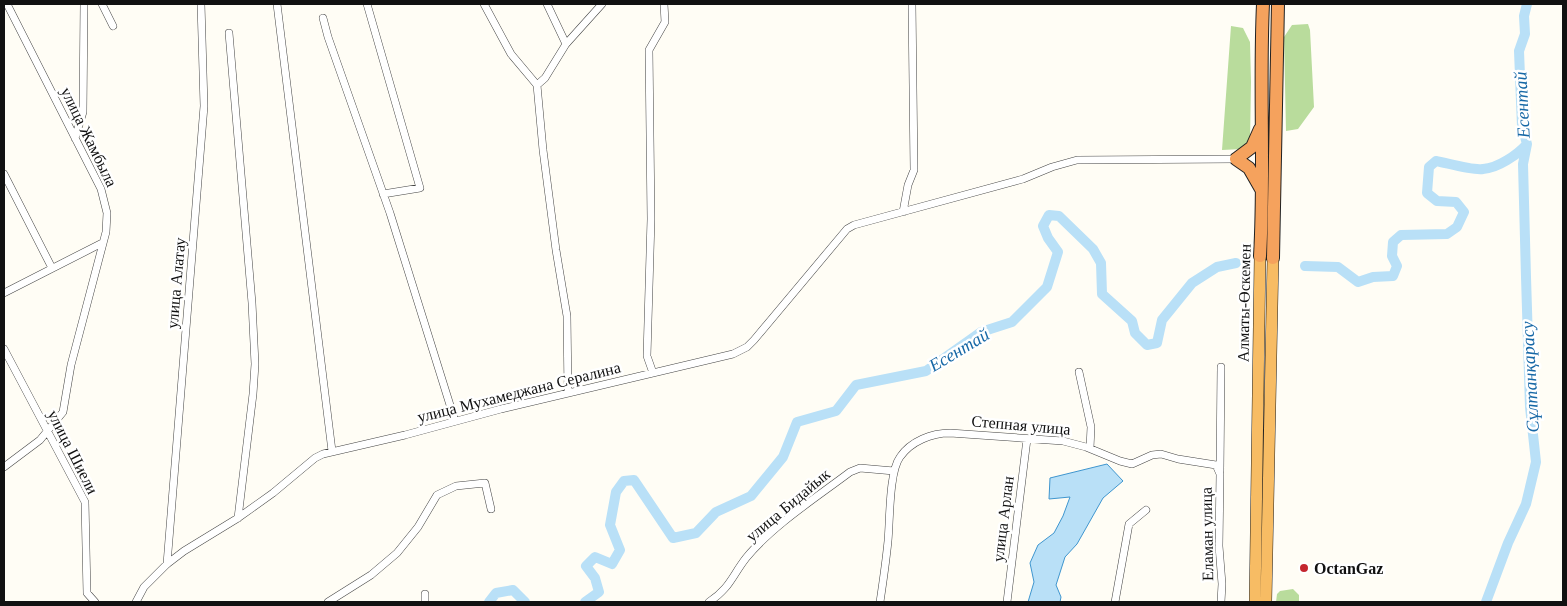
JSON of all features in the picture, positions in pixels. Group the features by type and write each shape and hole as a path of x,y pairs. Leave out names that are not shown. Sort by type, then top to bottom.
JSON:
{"highway":[{"name":"Алматы-Өскемен","path":"1263,4 1261,53 1266,257 1266,602"},
{"name":"Алматы-Өскемен","path":"1255,602 1266,257 1278,4"},
{"path":"1262,123 1252,146 1236,159 1249,168 1263,192"}],"street":[{"name":"улица Жамбыла","path":"4,467 40,440 63,412 71,365 106,232 107,213 101,189 7,4"},
{"path":"75,138 83,112 84,4"},
{"path":"102,4 113,26"},
{"name":"улица Алатау","path":"167,564 204,106 201,4"},
{"path":"277,4 332,451"},
{"path":"367,4 420,188 383,194"},
{"path":"484,4 511,54 537,85 544,159 567,316 568,393"},
{"path":"547,4 566,44"},
{"path":"537,85 545,78 566,44 602,4"},
{"path":"653,373 647,356 651,219 649,50 664,22 664,4"},
{"path":"903,212 908,185 914,170 912,4"},
{"path":"323,18 383,194 455,421"},
{"path":"229,33 252,303 255,364 238,518"},
{"name":"улица Мухамеджана Сералина","path":"136,602 144,587 167,564 273,493 315,458 332,451 405,435 568,393 733,354 747,347 847,229 854,225 1023,179 1052,167 1077,160 1236,159"},
{"path":"4,174 52,268"},
{"path":"4,293 102,243"},
{"name":"улица Шиели","path":"4,349 85,502 86,593 95,602"},
{"path":"1220,474 1221,367"},
{"path":"1079,372 1091,426 1090,448"},
{"name":"Степная улица","path":"894,471 899,457 908,449 919,440 938,433 1063,441 1090,448 1132,464 1152,455 1161,454 1178,459 1216,465"},
{"name":"улица Арлан","path":"1007,602 1027,439"},
{"name":"Еламан улица","path":"1216,465 1220,474 1219,546 1222,584 1221,602"},
{"name":"улица Бидайык","path":"709,602 719,596 731,582 746,558 769,536 850,472 860,468 894,471"},
{"path":"880,602 894,471"},
{"path":"328,602 370,575 397,553 418,527 436,495 456,486 485,483 491,510"},
{"path":"1114,602 1129,524 1146,510"},
{"path":"425,594 425,602"}],"green space":[{"path":"1308,24 1310,30 1314,107 1298,129 1286,131 1284,37 1292,25"},
{"path":"1231,26 1243,28 1250,42 1250,142 1242,149 1222,150"},
{"path":"1293,589 1299,595 1299,602 1276,602 1277,594 1280,591"}],"water":[{"path":"1107,464 1123,481 1103,498 1077,544 1065,557 1056,585 1061,597 1060,602 1028,602 1034,582 1030,563 1038,545 1054,533 1070,497 1049,499 1050,478"}],"waterway":[{"name":"Сұлтанқарасу","path":"1486,602 1508,543 1526,504 1536,462 1530,407 1526,277 1523,164 1527,144 1522,126 1519,51 1525,34 1524,16 1527,4"},
{"name":"Есентай","path":"1305,266 1338,267 1358,282 1373,277 1393,276 1397,266 1392,256 1393,242 1401,235 1447,234 1457,227 1464,212 1456,202 1437,201 1427,193 1429,167 1436,161 1473,169 1489,168 1507,160 1527,144"},
{"name":"Есентай","path":"585,602 599,592 595,578 586,566 595,557 612,564 620,550 610,525 616,492 624,481 634,480 673,538 696,533 716,512 751,496 783,457 797,422 836,411 856,385 926,371 981,332 1012,322 1047,287 1058,252 1048,238 1043,226 1049,215 1059,216 1093,249 1101,263 1102,294 1132,321 1135,333 1147,345 1157,343 1162,320 1192,283 1217,267 1236,263"},
{"name":"Есентай","path":"489,602 496,593 513,590 525,602"}],"place":[{"name":"OctanGaz","path":"1304,568"}]}
